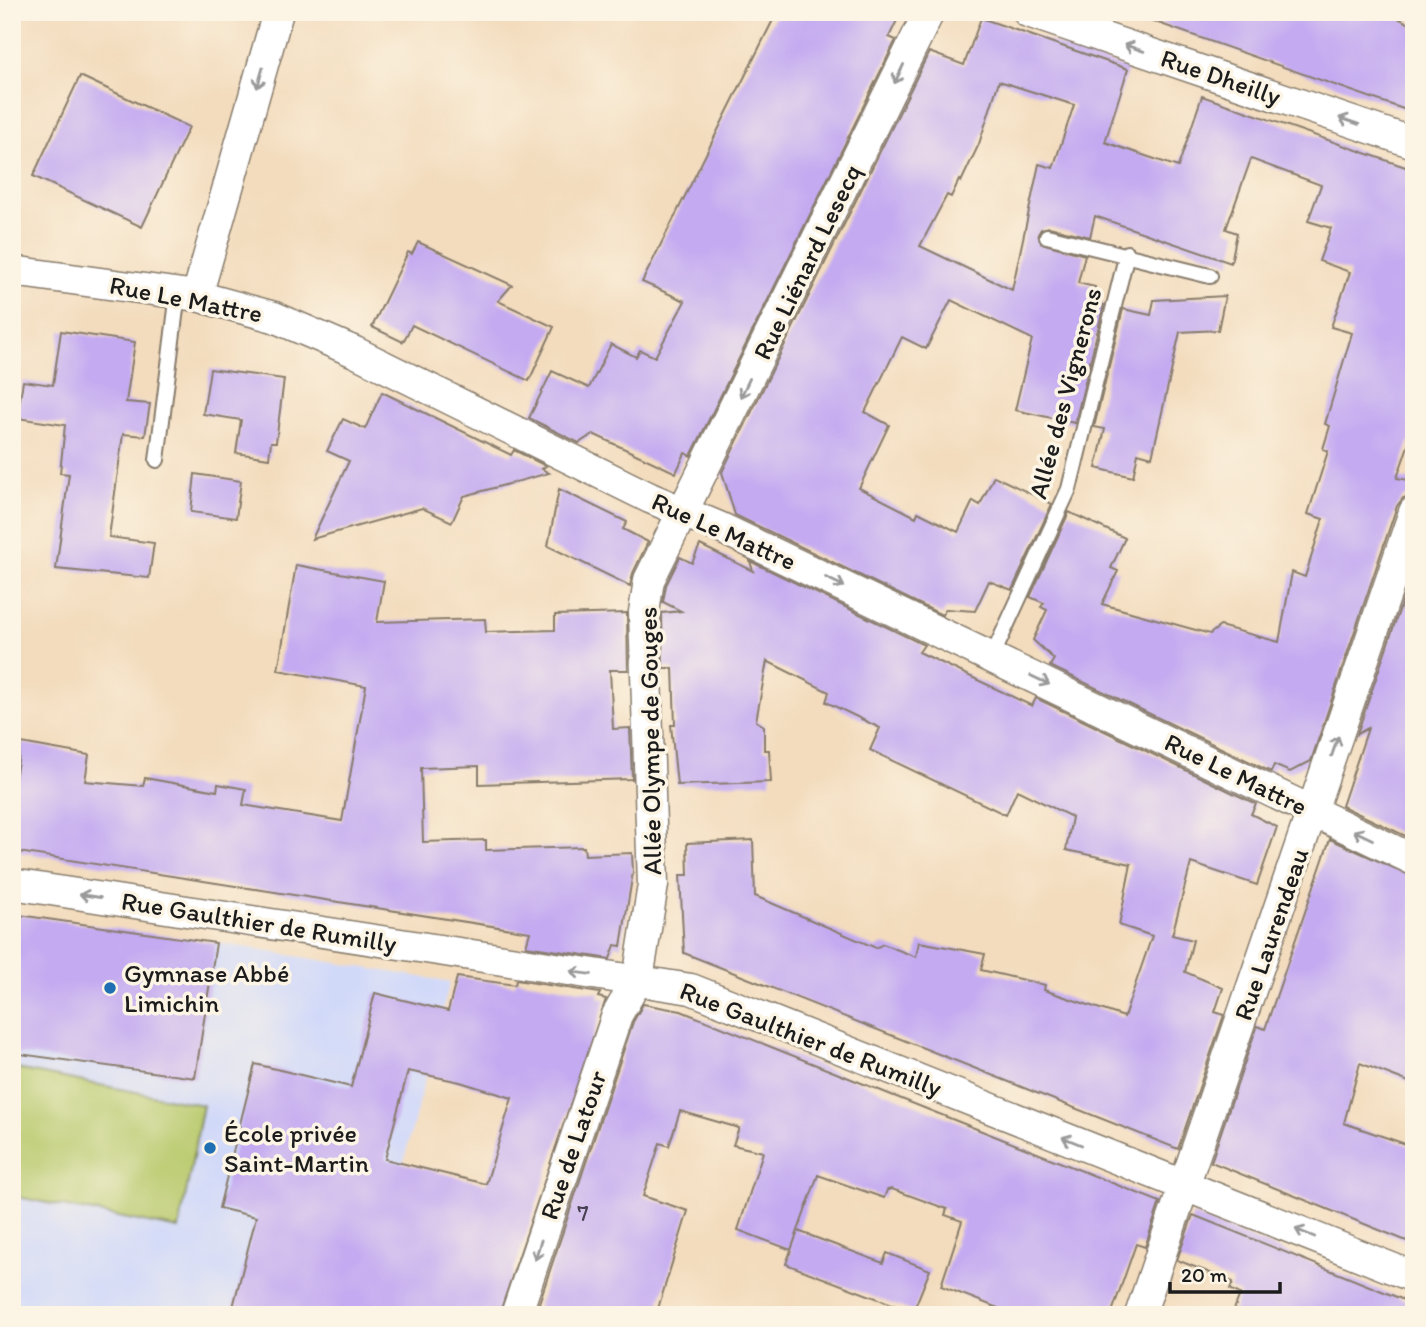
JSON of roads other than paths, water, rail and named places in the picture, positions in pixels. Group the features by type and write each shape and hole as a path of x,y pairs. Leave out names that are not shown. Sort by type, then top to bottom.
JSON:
{"street":[{"path":"187,295 278,12"},
{"name":"Rue Liénard Lesecq","path":"685,511 929,12"},
{"name":"Rue Dheilly","path":"1028,12 1414,143"},
{"name":"Rue Le Mattre","path":"12,271 187,295 274,317 355,352 650,498 685,511 1414,860"},
{"name":"Allée Olympe de Gouges","path":"638,979 653,885 645,612 649,580 685,511"},
{"name":"Rue Laurendeau","path":"1140,1315 1414,512"},
{"name":"Rue Gaulthier de Rumilly","path":"12,884 691,989 730,1002 1184,1187 1414,1277"},
{"name":"Rue de Latour","path":"516,1315 617,1015 638,979"}],"lane":[{"path":"1047,236 1127,253 1210,276"},
{"name":"Allée des Vignerons","path":"992,657 1069,489 1127,253"},
{"path":"157,460 187,295"}],"place":[{"name":"Gymnase Abbé Limichin","path":"110,988"},
{"name":"École privée Saint-Martin","path":"210,1148"}]}
